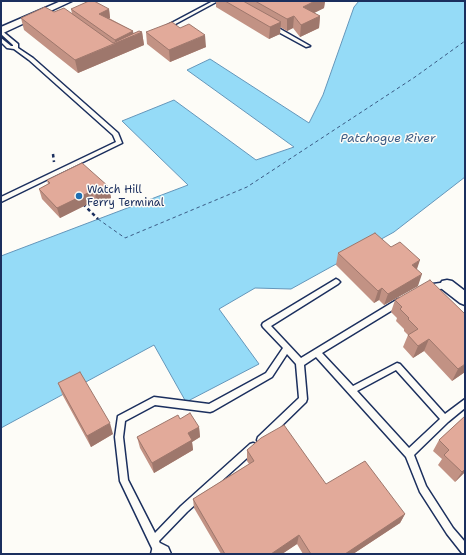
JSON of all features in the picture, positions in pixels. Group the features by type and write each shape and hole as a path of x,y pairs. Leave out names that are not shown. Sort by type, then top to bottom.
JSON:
{"street":[{"path":"1,31 56,9 68,1"},
{"path":"447,285 465,299"}],"lane":[{"path":"162,29 216,1"},
{"path":"268,24 308,46"},
{"path":"1,31 16,45 15,48"},
{"path":"1,39 9,47 15,48 31,59 116,134 119,143 1,200"},
{"path":"158,549 184,509 275,428 303,399 300,363 266,325 336,282"},
{"path":"417,291 432,286 447,285"},
{"path":"300,363 406,298"},
{"path":"158,549 124,481 119,437 122,419 154,401 210,408 269,375 287,348"},
{"path":"317,352 409,454 422,488 463,551"},
{"path":"352,390 397,366 445,419"},
{"path":"409,454 445,419 465,403"}],"path":[{"path":"53,154 56,174"},
{"path":"83,203 98,219"}],"water":[{"name":"Patchogue River","path":"359,1 465,1 465,177 394,232 291,289 255,288 219,309 259,364 186,402 154,345 1,428 1,256 188,185 122,121 174,100 256,160 294,147 187,70 210,59 309,123 323,95 354,7"}],"building":[{"path":"89,1 94,1 109,9 99,14 133,31 115,40 71,9"},
{"path":"225,1 243,1 281,22 270,27"},
{"path":"255,1 315,1 303,7 320,16 301,25 294,16 287,19"},
{"path":"45,7 54,12 64,8 113,43 139,31 142,32 75,60 21,18"},
{"path":"172,22 180,28 189,24 205,35 169,50 146,32"},
{"path":"82,163 109,187 95,194 92,191 57,208 39,189 50,183 47,180"},
{"path":"375,233 391,247 400,242 420,260 412,265 422,274 388,294 382,288 378,291 338,253"},
{"path":"430,280 465,314 465,364 458,369 429,339 418,346 408,335 418,329 400,309 402,307 395,300"},
{"path":"80,372 110,423 87,436 58,383"},
{"path":"190,413 199,427 188,433 192,440 152,463 137,437 178,415 180,419"},
{"path":"465,416 465,469 462,472 444,455 449,450 439,440"},
{"path":"284,425 326,484 365,461 405,514 345,554 311,554 299,535 271,554 225,554 193,499 254,461 247,450 261,438"}],"ferry route":[{"path":"98,219 125,238 247,187 415,77 465,41"}],"place":[{"name":"Watch Hill Ferry Terminal","path":"79,196"}]}
